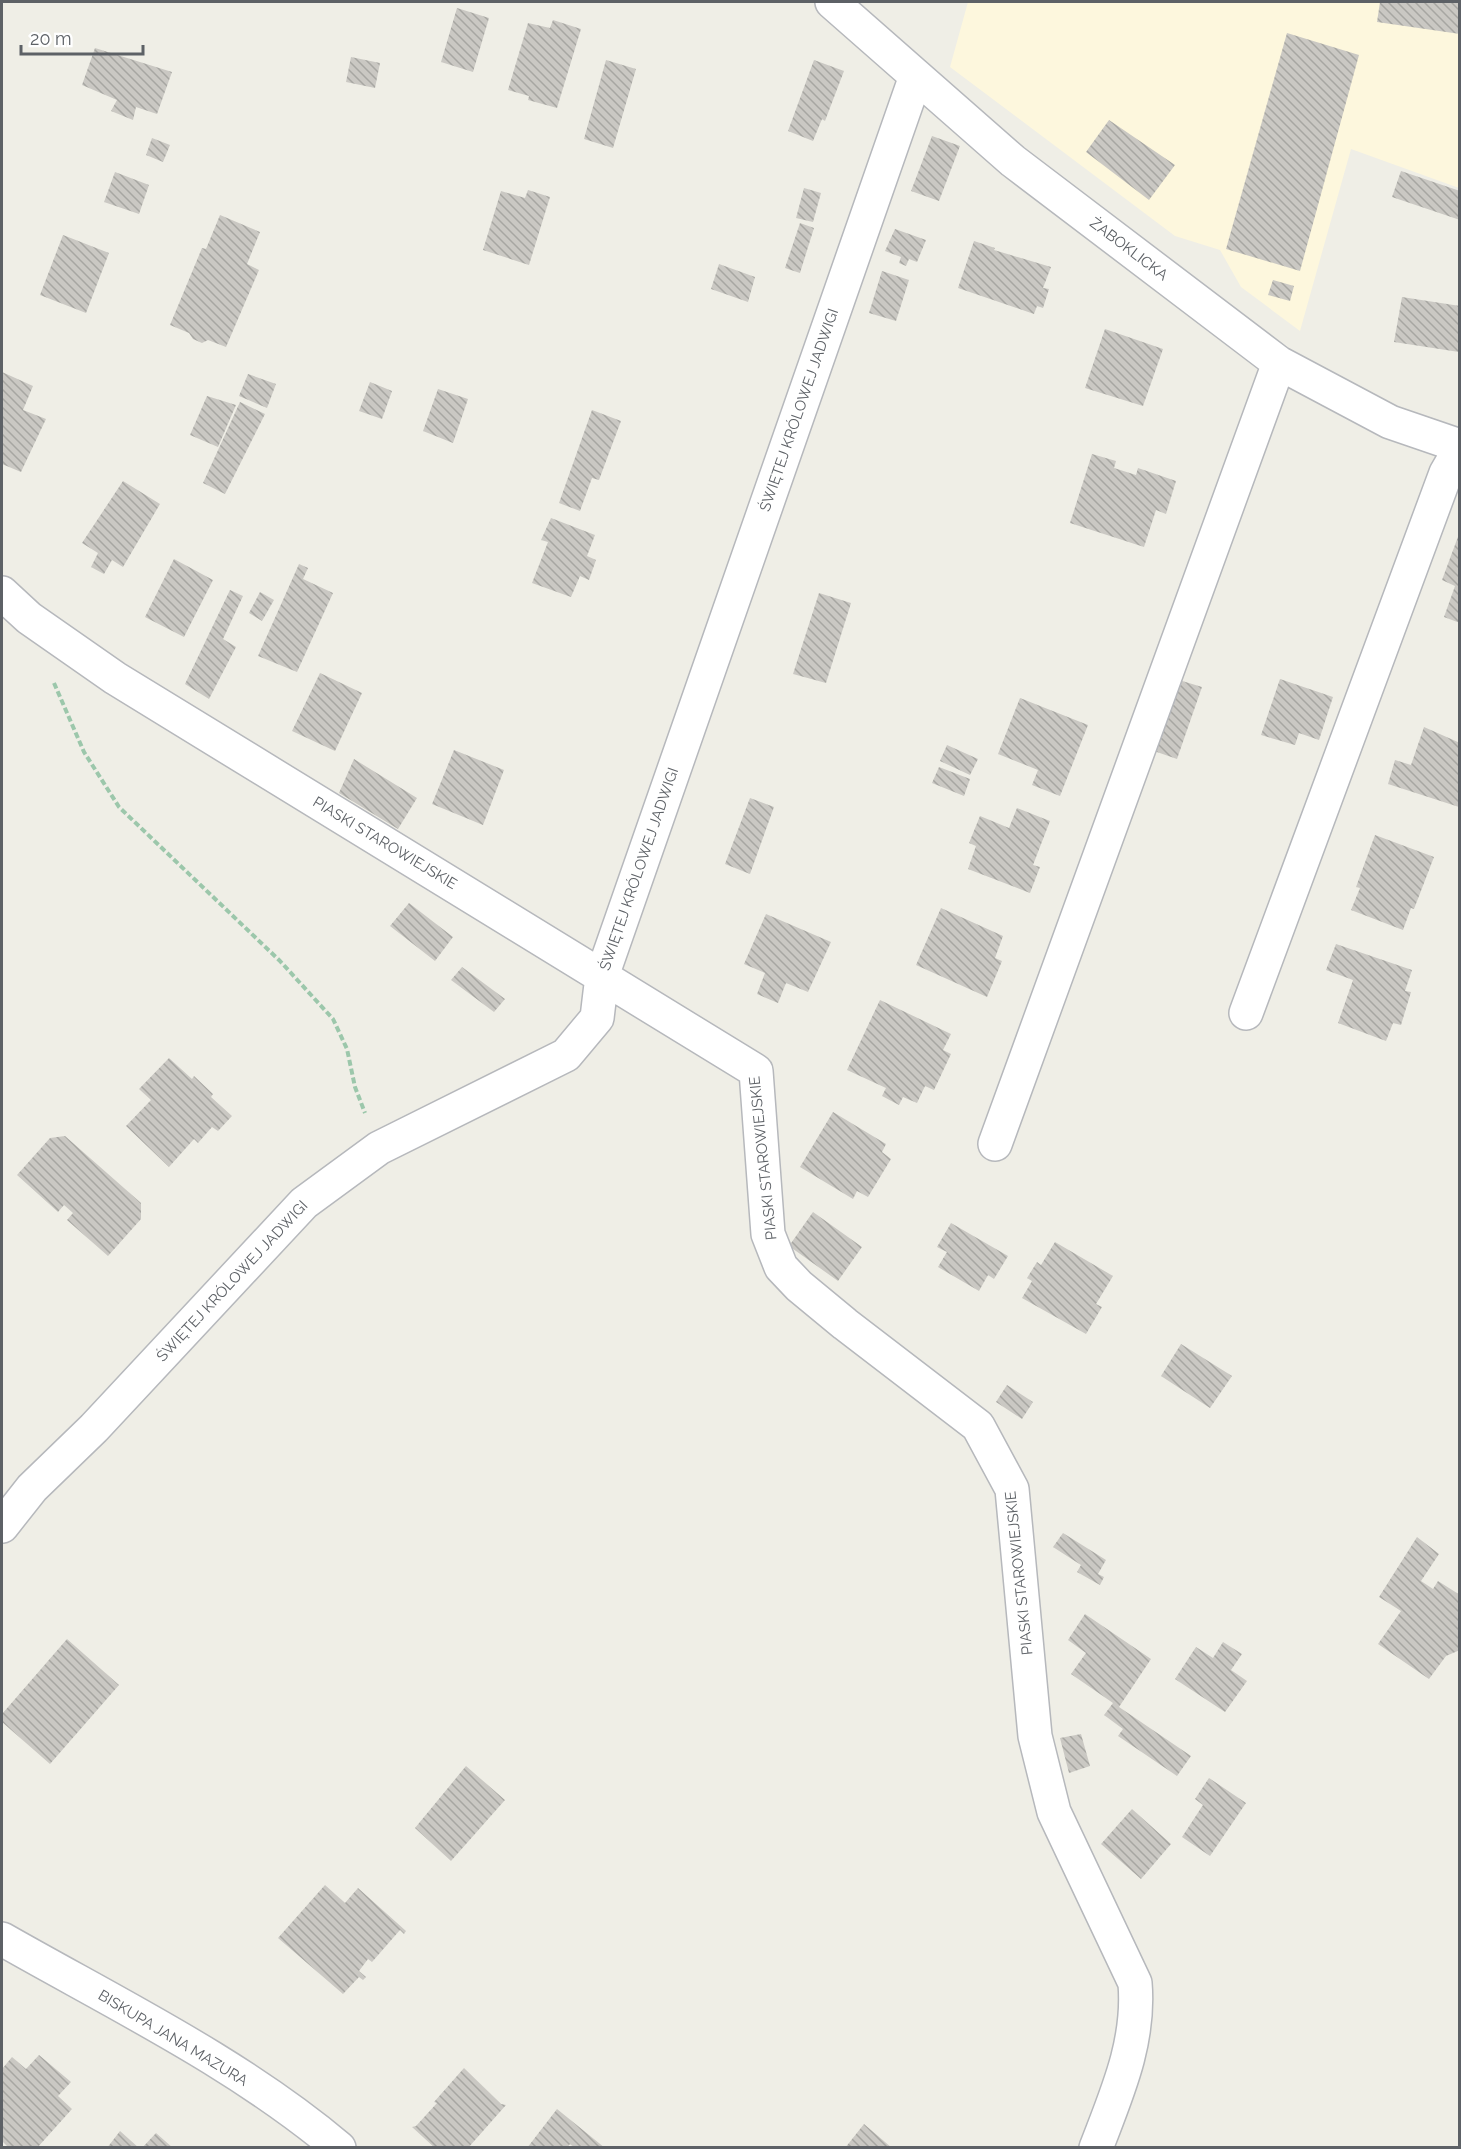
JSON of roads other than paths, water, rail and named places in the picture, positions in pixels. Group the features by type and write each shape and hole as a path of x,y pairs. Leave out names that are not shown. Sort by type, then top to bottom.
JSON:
{"street":[{"name":"ŻABOKLICKA","path":"832,2 1013,161 1279,363 1390,422 1460,447"},
{"name":"ŚWIĘTEJ KRÓLOWEJ JADWIGI","path":"2,1526 32,1488 94,1428 304,1203 379,1148 566,1055 597,1018 602,976 916,76"},
{"path":"995,1144 1279,363"},
{"path":"1246,1012 1446,473 1460,447"},
{"name":"PIASKI STAROWIEJSKIE","path":"2,593 29,618 115,678 756,1071 768,1234 781,1267 799,1286 845,1324 978,1426 1012,1489 1035,1736 1054,1812 1136,1983 1137,2009 1128,2064 1096,2148"},
{"name":"BISKUPA JANA MAZURA","path":"2,1940 190,2045 260,2090 334,2146"}]}
